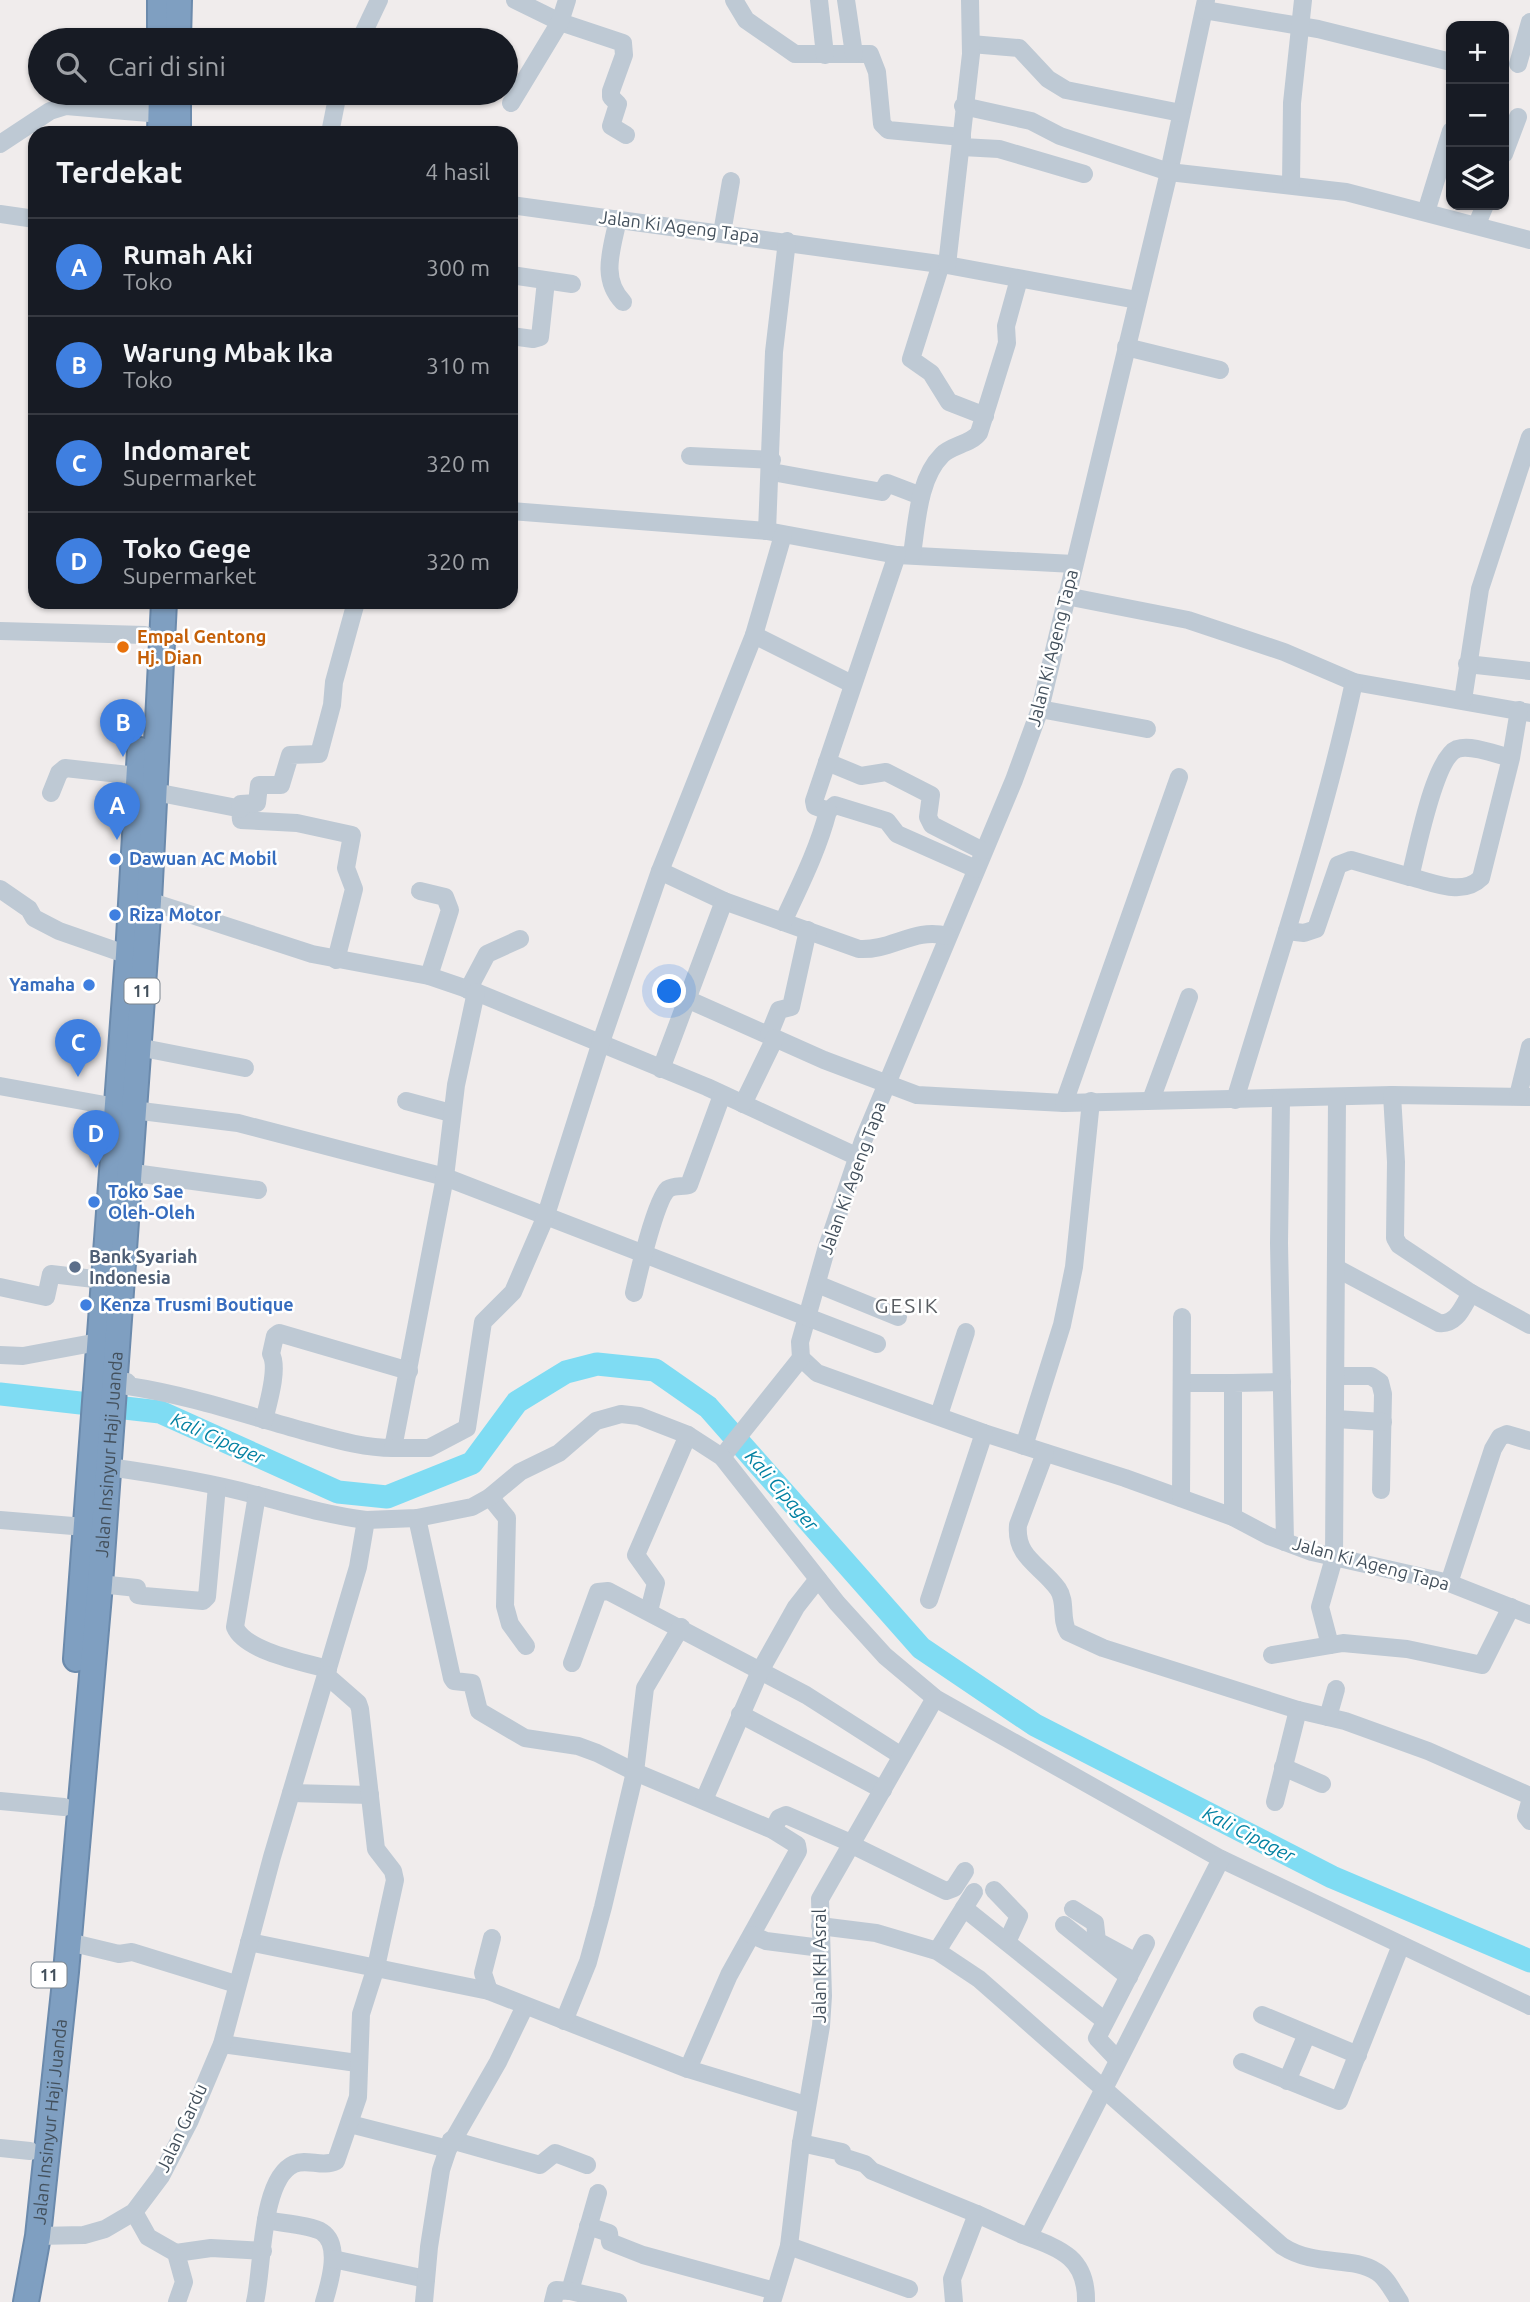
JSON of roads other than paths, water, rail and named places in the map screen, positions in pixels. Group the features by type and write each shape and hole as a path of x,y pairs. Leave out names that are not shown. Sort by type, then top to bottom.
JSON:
{"highway":[{"path":"160,0 160,28"},
{"path":"178,0 178,28"},
{"path":"178,105 178,126"},
{"name":"Jalan Insinyur Haji Juanda","path":"116,1376 98,1342 103,1280 125,1109 138,1047 149,901 147,609"},
{"name":"Jalan Insinyur Haji Juanda","path":"10,2302 58,1971 69,1942 85,1647 85,1527 101,1433 116,1376 127,1172 125,1109 128,955 163,609"},
{"name":"Jalan Insinyur Haji Juanda","path":"26,2302 38,2236 58,1971 64,1807 85,1647 100,1584 109,1467 101,1433"}],"street":[{"path":"366,28 379,0"},
{"path":"515,0 560,22 623,43 624,55 610,94 618,104 611,126 626,135"},
{"path":"518,91 560,22 567,0"},
{"path":"734,0 746,20 795,54 866,53 873,57 885,128 999,149 1084,174"},
{"path":"819,0 825,55"},
{"path":"846,0 854,54"},
{"path":"970,0 971,44 947,258 911,359 931,373 949,402 985,416"},
{"path":"1296,185 1292,103 1308,28 1303,0"},
{"path":"1205,5 1446,61"},
{"name":"Jalan Ki Ageng Tapa","path":"1205,5 1169,172 1040,709 858,1157 800,1342 801,1358 817,1373 984,1433 1181,1498 1233,1517 1285,1542 1334,1558 1449,1583 1530,1615"},
{"path":"1517,64 1530,22"},
{"path":"971,44 1019,48 1048,79 1066,90 1181,113"},
{"path":"331,126 336,105"},
{"path":"0,144 50,111 66,106 161,113"},
{"path":"964,106 1031,121 1060,136 1169,172 1346,192 1530,240"},
{"path":"1507,147 1518,117"},
{"path":"1426,212 1446,147"},
{"path":"723,227 731,181"},
{"name":"Jalan Ki Ageng Tapa","path":"518,206 618,219 723,227 788,241 947,258 1019,279 1139,292"},
{"path":"1477,225 1483,210"},
{"path":"0,214 28,218"},
{"path":"618,219 608,276 614,294 623,302"},
{"path":"116,1376 128,1386 183,1396 372,1449 429,1448 467,1430 483,1322 513,1292 545,1217 660,871 754,635 775,533 772,466 774,352 788,241"},
{"path":"518,276 572,284"},
{"path":"828,811 815,806 814,801 852,684 904,555 921,496 938,459 948,450 977,437 1007,343 1006,326 1019,279"},
{"path":"518,337 540,337 546,281"},
{"path":"1126,347 1220,370"},
{"path":"1463,699 1466,664 1480,589 1524,480 1530,437"},
{"path":"690,456 772,466 882,492 887,483 921,496"},
{"path":"518,512 775,533 904,555 1074,564"},
{"path":"1066,596 1188,621 1284,652 1354,682 1525,712 1518,755 1481,878 1467,888 1457,888 1351,860 1342,861 1338,865 1316,929 1304,933 1287,931"},
{"path":"336,960 354,889 346,868 352,835 298,823 241,820 240,809 241,803 257,803 259,785 281,785 290,755 319,754 354,609"},
{"path":"0,631 145,635"},
{"path":"754,635 852,684"},
{"path":"1466,664 1530,671"},
{"path":"1235,1100 1287,931 1340,744 1354,682"},
{"path":"1040,709 1147,729"},
{"path":"1410,877 1438,774 1451,753 1465,748 1518,755"},
{"path":"827,762 861,776 886,772 928,793 932,799 928,810 929,821 918,845"},
{"path":"51,793 59,773 65,768 147,784 240,809"},
{"path":"1064,1103 1179,778"},
{"path":"783,922 811,862 828,811 835,805 887,821 897,834 976,869"},
{"path":"929,821 983,851"},
{"path":"660,871 724,901 859,948 872,950 924,933 947,936"},
{"path":"0,889 29,909 34,918 59,932 128,955"},
{"path":"420,891 445,897 450,910 429,976"},
{"path":"149,901 336,960 429,976 472,991 743,1104 858,1157"},
{"path":"661,1069 724,901"},
{"path":"743,1104 772,1036 779,1010 791,1007 808,930"},
{"path":"393,1448 445,1177 451,1112 472,991 487,954 520,939"},
{"path":"1151,1100 1189,997"},
{"path":"689,1000 917,1095 1064,1103 1392,1095 1524,1096 1530,1047"},
{"path":"138,1047 245,1068"},
{"path":"0,1086 125,1109 238,1123 445,1177 808,1315 877,1344"},
{"path":"634,1293 643,1252 667,1189 689,1185 722,1095"},
{"path":"1392,1095 1396,1162 1395,1238 1399,1245 1471,1293 1530,1325"},
{"path":"1330,1645 1322,1617 1334,1558 1338,1269 1336,1097"},
{"path":"1281,1099 1279,1243 1285,1542"},
{"path":"406,1101 451,1112"},
{"path":"1024,1446 1062,1325 1074,1267 1091,1101"},
{"path":"127,1172 258,1190"},
{"path":"1338,1269 1439,1323 1446,1324 1458,1315 1471,1293"},
{"path":"0,1287 46,1297 51,1274 103,1280"},
{"path":"817,1284 898,1317"},
{"path":"1181,1498 1182,1317"},
{"path":"939,1415 966,1332"},
{"path":"264,1420 272,1387 274,1359 271,1353 275,1336 279,1333 409,1371"},
{"path":"0,1355 23,1356 98,1342"},
{"path":"725,1455 801,1358"},
{"path":"1336,1376 1377,1378 1383,1394 1381,1490"},
{"path":"1183,1383 1283,1381"},
{"path":"1233,1383 1233,1517"},
{"path":"109,1467 217,1486 317,1513 366,1520 418,1518 461,1511 489,1497 520,1472 559,1453 584,1429 602,1419 627,1414 688,1434 725,1455 818,1579 885,1656 935,1698 1221,1859 1530,2006"},
{"path":"1336,1419 1383,1422"},
{"path":"929,1600 984,1433"},
{"path":"649,1611 656,1583 636,1555 688,1434"},
{"path":"1449,1583 1493,1449 1500,1437 1507,1434 1530,1441"},
{"path":"1045,1453 1018,1525 1017,1536 1020,1548 1058,1589 1068,1632 1102,1648 1328,1717 1428,1751 1530,1796"},
{"path":"100,1584 137,1588 138,1595 144,1596 203,1601 207,1597 217,1486"},
{"path":"255,2302 271,2195 288,2168 298,2162 330,2164 336,2161 350,2124 358,2097 357,2063 361,2014 376,1967 395,1875 377,1853 360,1709 327,1672 250,1643 239,1637 235,1627 257,1495"},
{"path":"489,1497 507,1518 505,1606 510,1624 526,1646"},
{"path":"418,1518 452,1678 472,1684 479,1711 525,1738 578,1746 773,1830 797,1845 798,1851 729,1975 688,2069"},
{"path":"0,1520 85,1527"},
{"name":"Jalan Gardu","path":"38,2236 84,2235 105,2229 134,2212 174,2154 222,2044 236,1984 358,1567 366,1520"},
{"path":"704,1800 760,1671 796,1608 818,1579"},
{"path":"572,1663 601,1591 608,1591 806,1695 900,1755"},
{"path":"1272,1655 1330,1645 1407,1649 1482,1665 1501,1603"},
{"path":"564,2021 595,1938 635,1772 645,1688 681,1627"},
{"path":"1328,1717 1336,1689"},
{"name":"Jalan KH Asral","path":"774,2296 789,2246 806,2105 821,2026 823,1996 820,1899 935,1698"},
{"path":"1275,1802 1298,1710"},
{"path":"740,1714 883,1790"},
{"path":"1283,1767 1322,1784"},
{"path":"291,1793 370,1795"},
{"path":"0,1801 64,1807"},
{"path":"1530,1802 1526,1816 1530,1821"},
{"path":"773,1830 779,1818 786,1815 946,1891 954,1888 965,1871"},
{"path":"1026,2236 1030,2234 1047,2203 1117,2059 1221,1859"},
{"path":"994,1890 1019,1916 1007,1942"},
{"path":"937,1951 969,1900 1007,1942 1105,2021"},
{"path":"1073,1909 1095,1923"},
{"path":"1084,1941 1095,1923"},
{"path":"1095,1923 1094,1938 1133,1969"},
{"path":"1064,1925 1084,1941 1133,1969"},
{"path":"820,1926 876,1933 937,1951 979,1979 1104,2086 1282,2246 1312,2260 1351,2263 1377,2272 1400,2302"},
{"path":"752,1935 766,1941 821,1948"},
{"path":"489,1991 483,1973 492,1938"},
{"path":"69,1942 119,1954 132,1952 236,1984"},
{"path":"249,1942 489,1991 688,2069 806,2105"},
{"path":"1117,2059 1097,2038 1146,1943"},
{"path":"1242,2062 1336,2102 1341,2098 1401,1945"},
{"path":"424,2302 441,2171 449,2145 498,2062 525,2006"},
{"path":"1262,2015 1358,2055"},
{"path":"1287,2081 1307,2034"},
{"path":"222,2044 357,2063"},
{"path":"350,2124 540,2165 555,2153 587,2165"},
{"path":"801,2143 842,2152 843,2157 866,2164 872,2171 1064,2251 1080,2269 1085,2282 1086,2302"},
{"path":"0,2148 30,2151"},
{"path":"570,2291 598,2193"},
{"path":"134,2212 144,2233 176,2253 184,2282 177,2302"},
{"path":"954,2302 952,2279 977,2214"},
{"path":"267,2220 322,2232 333,2259 324,2302"},
{"path":"588,2226 609,2233 610,2242 643,2255 774,2296"},
{"path":"789,2246 909,2289"},
{"path":"176,2253 194,2248 263,2251"},
{"path":"333,2259 426,2279"},
{"path":"553,2302 556,2290 618,2302"}],"waterway":[{"name":"Kali Cipager","path":"0,1394 160,1412 338,1492 387,1497 472,1463 517,1402 566,1372 597,1364 655,1370 708,1407 921,1648 1035,1725 1332,1877 1530,1961"}],"place":[{"name":"Empal Gentong Hj. Dian","path":"123,647"},
{"name":"Warung Mbak Ika","path":"123,757"},
{"name":"Rumah Aki","path":"117,840"},
{"name":"Dawuan AC Mobil","path":"115,859"},
{"name":"Riza Motor","path":"115,915"},
{"name":"Yamaha","path":"89,985"},
{"name":"Indomaret","path":"78,1077"},
{"name":"Toko Gege","path":"96,1168"},
{"name":"Toko Sae Oleh-Oleh","path":"94,1202"},
{"name":"Bank Syariah Indonesia","path":"75,1267"},
{"name":"Kenza Trusmi Boutique","path":"86,1305"}],"district":[{"name":"GESIK","path":"907,1306"}]}
